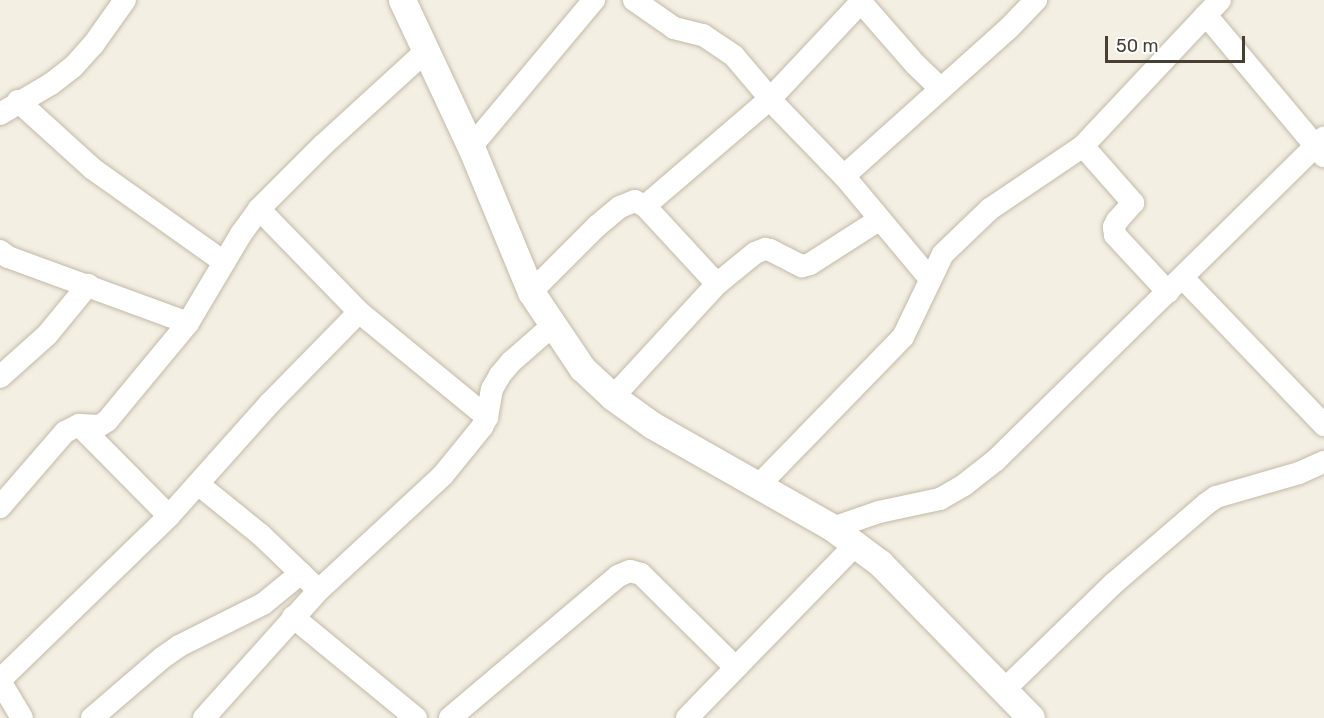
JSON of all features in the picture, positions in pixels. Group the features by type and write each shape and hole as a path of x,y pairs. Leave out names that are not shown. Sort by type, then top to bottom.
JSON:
{"street":[{"path":"125,0 93,45 73,67 51,84 9,107 224,262"},
{"path":"402,0 471,147 531,292 582,368 613,398 652,425 760,484 856,544 893,575 1031,718"},
{"path":"471,147 594,0"},
{"path":"634,0 674,28 697,32 734,56 770,99 844,176 930,279"},
{"path":"844,176 1009,28 1036,0"},
{"path":"645,206 770,99 860,1 915,64 941,89"},
{"path":"760,484 903,337 943,254 990,209 1083,146 1213,8 1321,147 1175,285 996,460 964,486 940,499 879,512 833,528"},
{"path":"0,507 65,432 79,425 99,426 107,421 188,323 259,209 322,146 426,51"},
{"path":"1083,146 1133,203 1117,221 1114,227 1115,235 1175,285 1324,425"},
{"path":"531,292 597,226 620,207 635,201 645,206 717,284"},
{"path":"259,209 359,312 487,417"},
{"path":"613,398 717,284 755,253 765,249 802,266 810,264 880,219"},
{"path":"0,251 8,257 188,323"},
{"path":"0,377 47,335 88,285"},
{"path":"22,718 0,680 169,516 270,403 359,312"},
{"path":"204,718 319,590 443,475 476,437 487,417 492,389 501,375 511,362 552,326"},
{"path":"79,425 169,516"},
{"path":"1005,689 1113,584 1206,504 1216,497 1299,473 1324,462"},
{"path":"198,484 261,535 319,590"},
{"path":"687,718 856,544"},
{"path":"450,718 618,576 630,571 641,574 735,667"},
{"path":"92,718 171,652 263,604 301,573"},
{"path":"293,617 416,718"}]}
